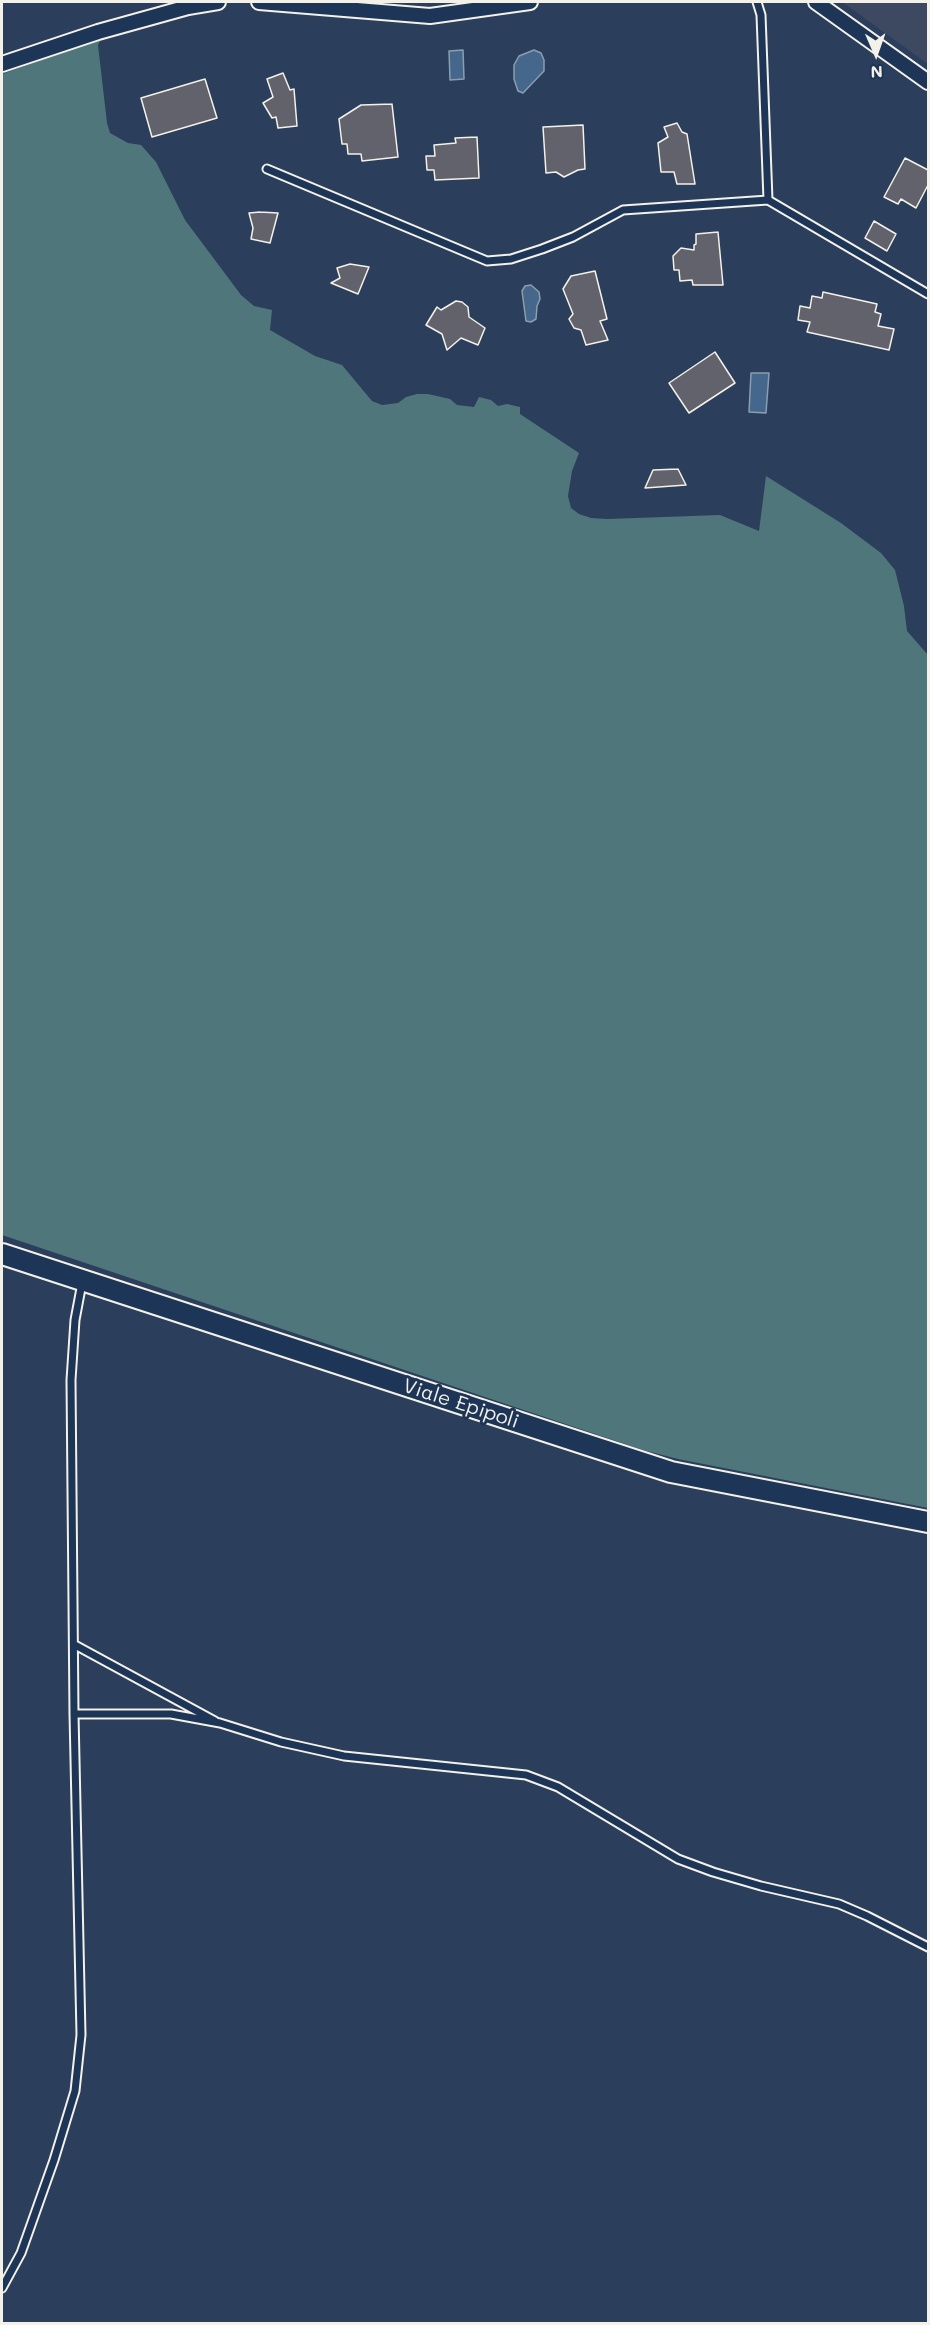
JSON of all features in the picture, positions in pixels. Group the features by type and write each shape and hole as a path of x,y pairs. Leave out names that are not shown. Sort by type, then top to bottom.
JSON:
{"main road":[{"name":"Viale Epipoli","path":"2,1254 671,1472 928,1522"}],"street":[{"path":"2,64 98,32 188,7 218,2"},
{"path":"259,2 430,16 530,2"},
{"path":"816,2 928,82"}],"lane":[{"path":"757,2 761,15 768,200"},
{"path":"267,169 487,261 511,259 542,249 573,237 623,210 768,200 928,294"},
{"path":"2,2288 21,2253 54,2160 75,2091 81,2035 74,1714 71,1380 75,1320 82,1281"},
{"path":"75,1645 220,1723"},
{"path":"74,1714 171,1714 220,1723 281,1742 344,1756 526,1775 558,1787 678,1858 713,1872 761,1886 839,1904 928,1947"}],"shaded area":[{"path":"842,2 928,2 928,64"},
{"path":"463,50 464,79 450,80 449,51"},
{"path":"534,50 541,53 544,60 544,71 523,93 518,91 514,79 514,65 519,56"},
{"path":"531,285 539,292 540,299 536,319 531,322 526,321 522,291 525,286"},
{"path":"751,373 769,373 766,413 749,412"}],"green space":[{"path":"101,39 98,45 110,133 128,143 141,145 156,162 185,220 241,295 254,306 272,310 270,330 315,356 342,365 372,401 382,405 398,403 406,397 428,394 450,399 457,405 474,407 479,397 491,400 498,406 507,404 520,407 520,414 579,453 572,471 568,496 571,508 591,518 720,515 759,531 766,476 841,523 881,553 895,570 904,606 907,631 928,655 928,1508 678,1459 643,1450 2,1235 2,74"}],"building":[{"path":"283,73 290,90 294,89 297,126 278,128 276,117 272,118 263,103 273,97 267,79"},
{"path":"205,79 217,118 152,137 141,98"},
{"path":"392,104 398,157 362,161 361,154 348,154 347,144 342,144 339,119 361,105"},
{"path":"677,123 682,132 687,134 695,184 677,184 674,172 661,172 658,143 668,137 664,127"},
{"path":"583,125 585,169 564,177 556,172 546,173 543,127"},
{"path":"477,137 479,178 435,180 434,170 427,170 426,156 435,156 434,145 456,143 455,138"},
{"path":"905,158 928,170 928,185 916,208 901,199 898,204 884,197"},
{"path":"249,213 278,213 270,243 251,239 253,228"},
{"path":"874,221 896,234 887,251 865,238"},
{"path":"718,232 723,285 693,285 692,280 680,281 679,270 674,270 673,256 681,248 694,250 696,234"},
{"path":"350,264 369,267 358,294 331,283 340,278 337,268"},
{"path":"595,271 607,319 600,321 608,340 586,345 581,330 574,328 569,319 573,314 563,289 571,276"},
{"path":"823,292 877,304 875,312 881,314 878,326 894,329 889,350 807,332 810,322 798,320 800,306 810,308 812,296 822,298"},
{"path":"456,301 468,307 469,317 485,328 478,345 461,338 447,350 442,334 426,325 437,307 441,310"},
{"path":"715,352 735,383 689,413 669,383"},
{"path":"678,469 686,485 645,488 653,470"}]}
